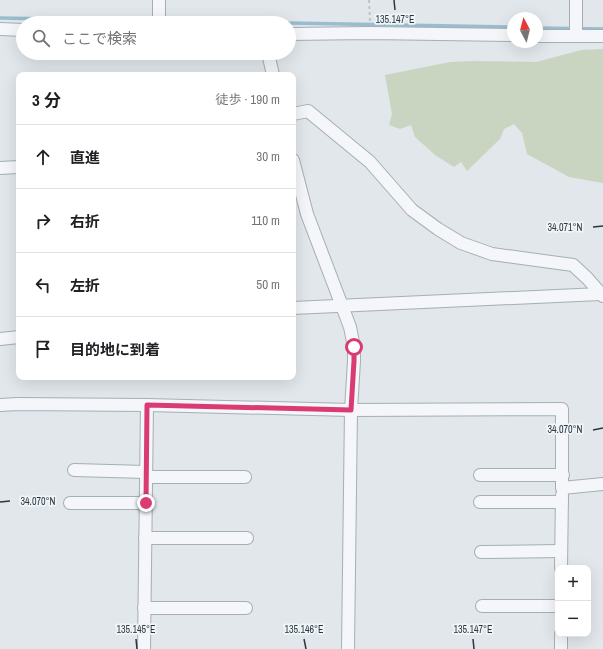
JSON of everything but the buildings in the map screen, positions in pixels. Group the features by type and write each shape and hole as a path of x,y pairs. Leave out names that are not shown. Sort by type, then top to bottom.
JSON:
{"street":[{"path":"159,0 159,16"},
{"path":"576,0 576,36"},
{"path":"0,29 16,30"},
{"path":"296,34 370,33 507,35"},
{"path":"543,36 603,36"},
{"path":"270,60 272,72"},
{"path":"296,113 308,111 324,123 370,162 412,210 438,229 461,242 492,254 573,265 602,295"},
{"path":"0,168 16,167"},
{"path":"296,172 307,214 350,327 354,347 351,410 348,649"},
{"path":"296,308 602,295"},
{"path":"0,339 16,337"},
{"path":"0,405 147,405 351,410 562,410 561,565"},
{"path":"144,649 147,405"},
{"path":"74,470 245,477"},
{"path":"480,475 562,475"},
{"path":"562,488 603,484"},
{"path":"480,502 562,502"},
{"path":"70,503 146,503"},
{"path":"145,538 247,538"},
{"path":"482,552 560,551"},
{"path":"482,606 555,606"},
{"path":"144,608 246,608"},
{"path":"561,637 561,649"}],"path":[{"path":"369,0 370,33"}],"green space":[{"path":"603,49 603,183 569,177 527,154 522,133 514,124 504,129 500,139 467,171 461,162 454,167 435,155 415,137 411,125 400,129 389,125 392,114 385,75 450,62 536,62 581,50"}],"waterway":[{"path":"0,18 16,18"},
{"path":"296,23 507,27"},
{"path":"543,28 603,29"}],"route":[{"path":"146,503 147,405 351,410 354,347"}]}
